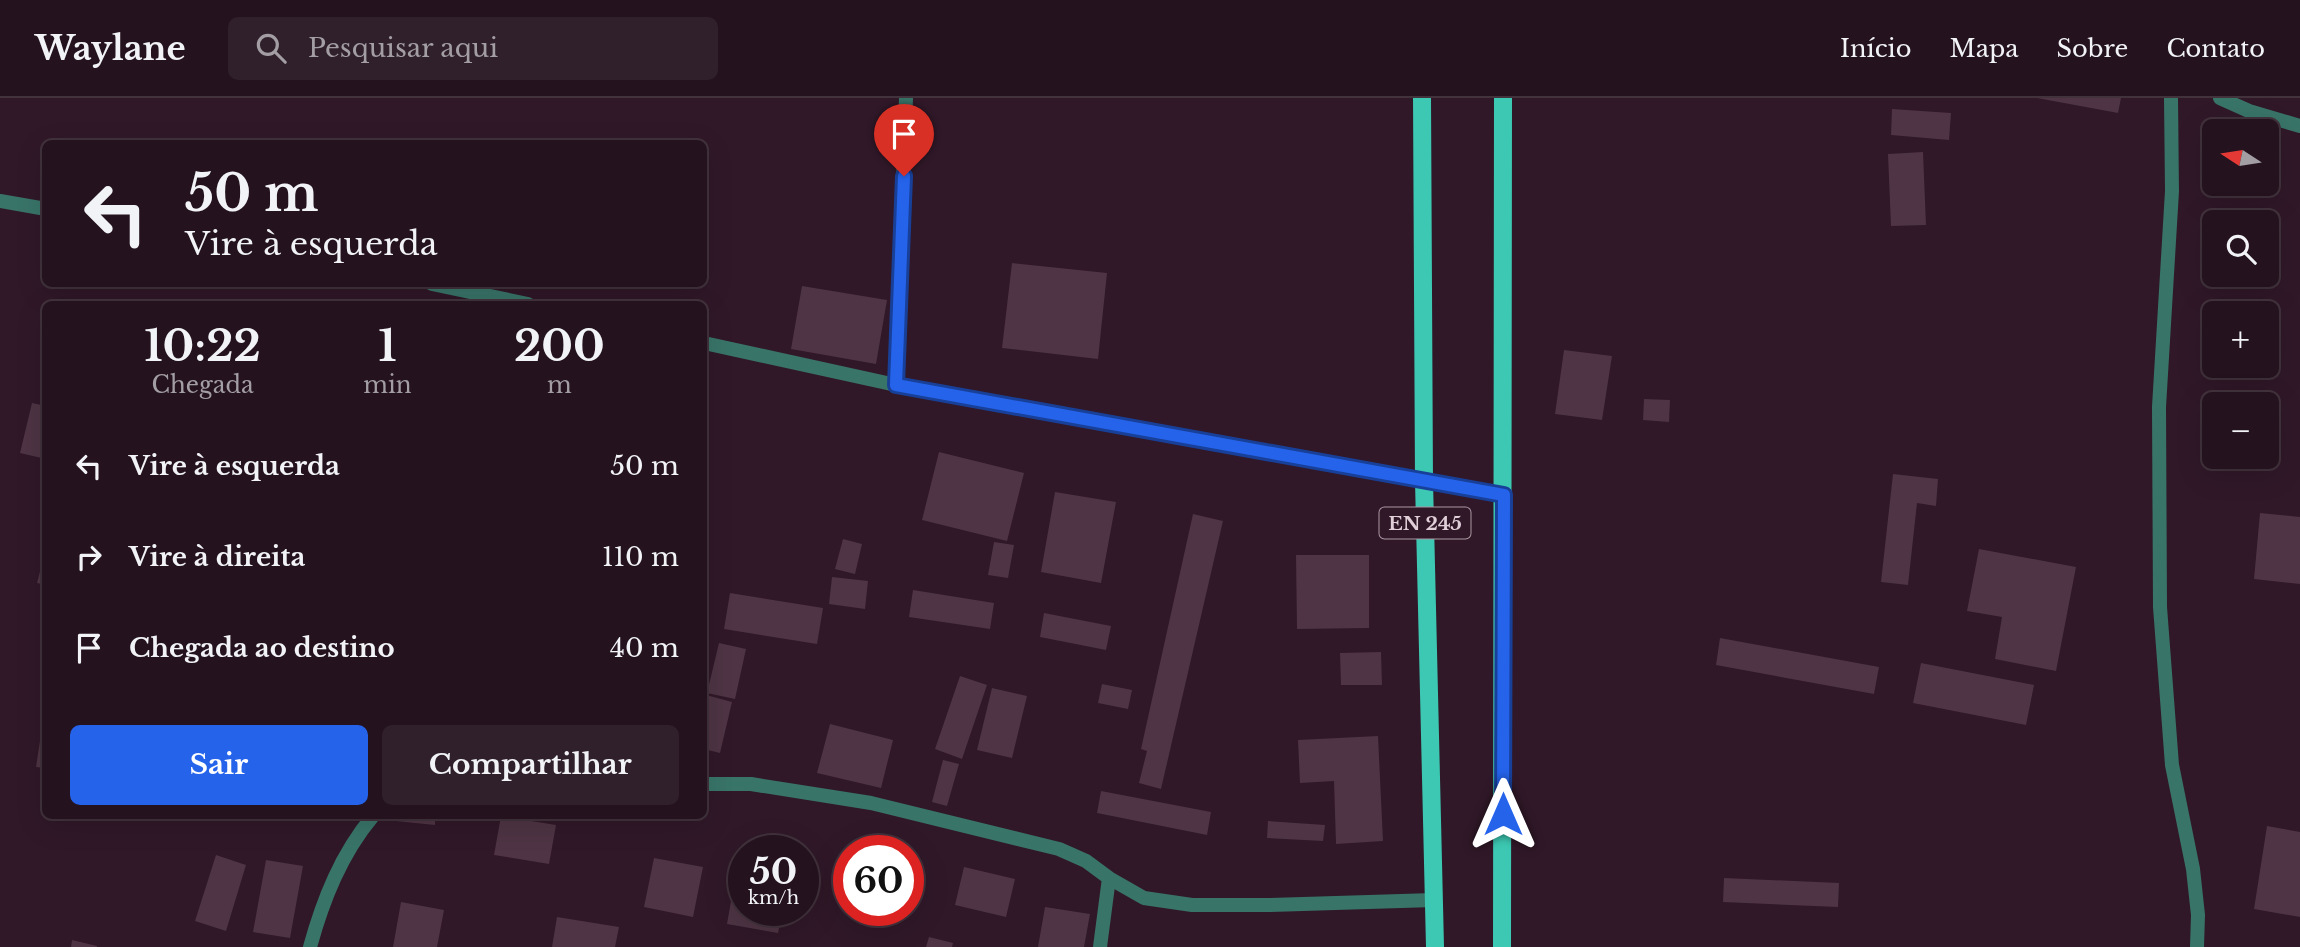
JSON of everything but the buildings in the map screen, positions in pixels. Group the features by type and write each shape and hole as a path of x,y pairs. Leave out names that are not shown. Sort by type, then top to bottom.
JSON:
{"main road":[{"name":"EN 245","path":"1422,98 1424,481 1435,947"},
{"path":"1502,947 1503,98"}],"street":[{"path":"896,385 906,98"},
{"path":"2171,98 2172,191 2159,407 2160,607 2172,765 2193,869 2198,915 2197,947"},
{"path":"2220,98 2249,111 2300,126"},
{"path":"0,201 42,208"},
{"path":"446,287 514,301"},
{"path":"707,344 896,385 1504,495"},
{"path":"707,784 751,784 872,803 1059,849 1086,861 1144,898 1192,905 1434,900"},
{"path":"310,947 321,908 338,872 371,819"},
{"path":"1100,947 1109,878"}],"route":[{"path":"904,176 896,385 1504,495 1503,814"}]}
